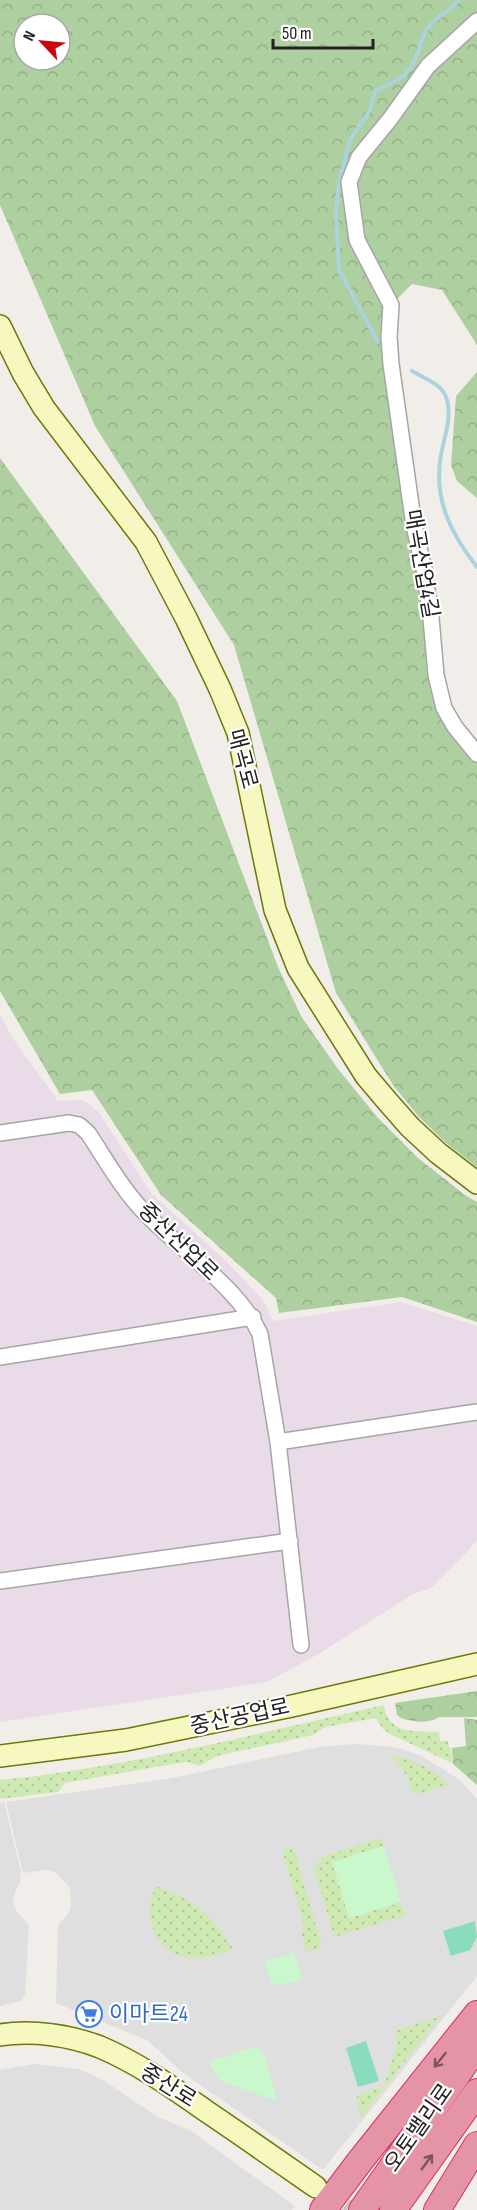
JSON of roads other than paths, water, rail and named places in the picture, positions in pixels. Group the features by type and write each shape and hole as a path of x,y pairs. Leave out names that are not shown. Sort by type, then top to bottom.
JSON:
{"highway":[{"path":"320,2199 366,2153 477,2014"},
{"name":"오토밸리로","path":"362,2210 477,2046"},
{"name":"오토밸리로","path":"393,2210 477,2092"},
{"path":"436,2210 477,2145"}],"street":[{"name":"매곡산업4길","path":"477,21 428,66 390,119 358,157 349,182 357,240 391,305 389,338 391,364 414,525 424,569 436,675 444,708 455,727 477,754"},
{"name":"매곡로","path":"0,326 23,374 44,408 146,542 220,689 238,733 275,910 298,968 366,1076 380,1093 410,1127 477,1182"},
{"name":"중산산업로","path":"0,1133 69,1123 79,1125 88,1133 139,1206 223,1285 253,1317 260,1334 278,1442 301,1645"},
{"path":"0,1357 253,1317"},
{"path":"278,1442 477,1412"},
{"path":"0,1581 290,1541"},
{"name":"중산공업로","path":"0,1756 126,1740 292,1706 477,1664"},
{"name":"중산로","path":"0,2035 40,2034 71,2039 99,2047 125,2060 193,2102 320,2199"}],"waterway":[{"path":"378,342 339,270 336,212 339,183 350,140 370,110 375,91 406,74 415,60 427,29 459,0"},
{"path":"412,371 438,386 447,400 448,421 439,471 442,501 452,529 477,567"}],"tunnel":[{"path":"319,2189 347,2210"}],"place":[{"name":"이마트24","path":"89,2014"}]}
